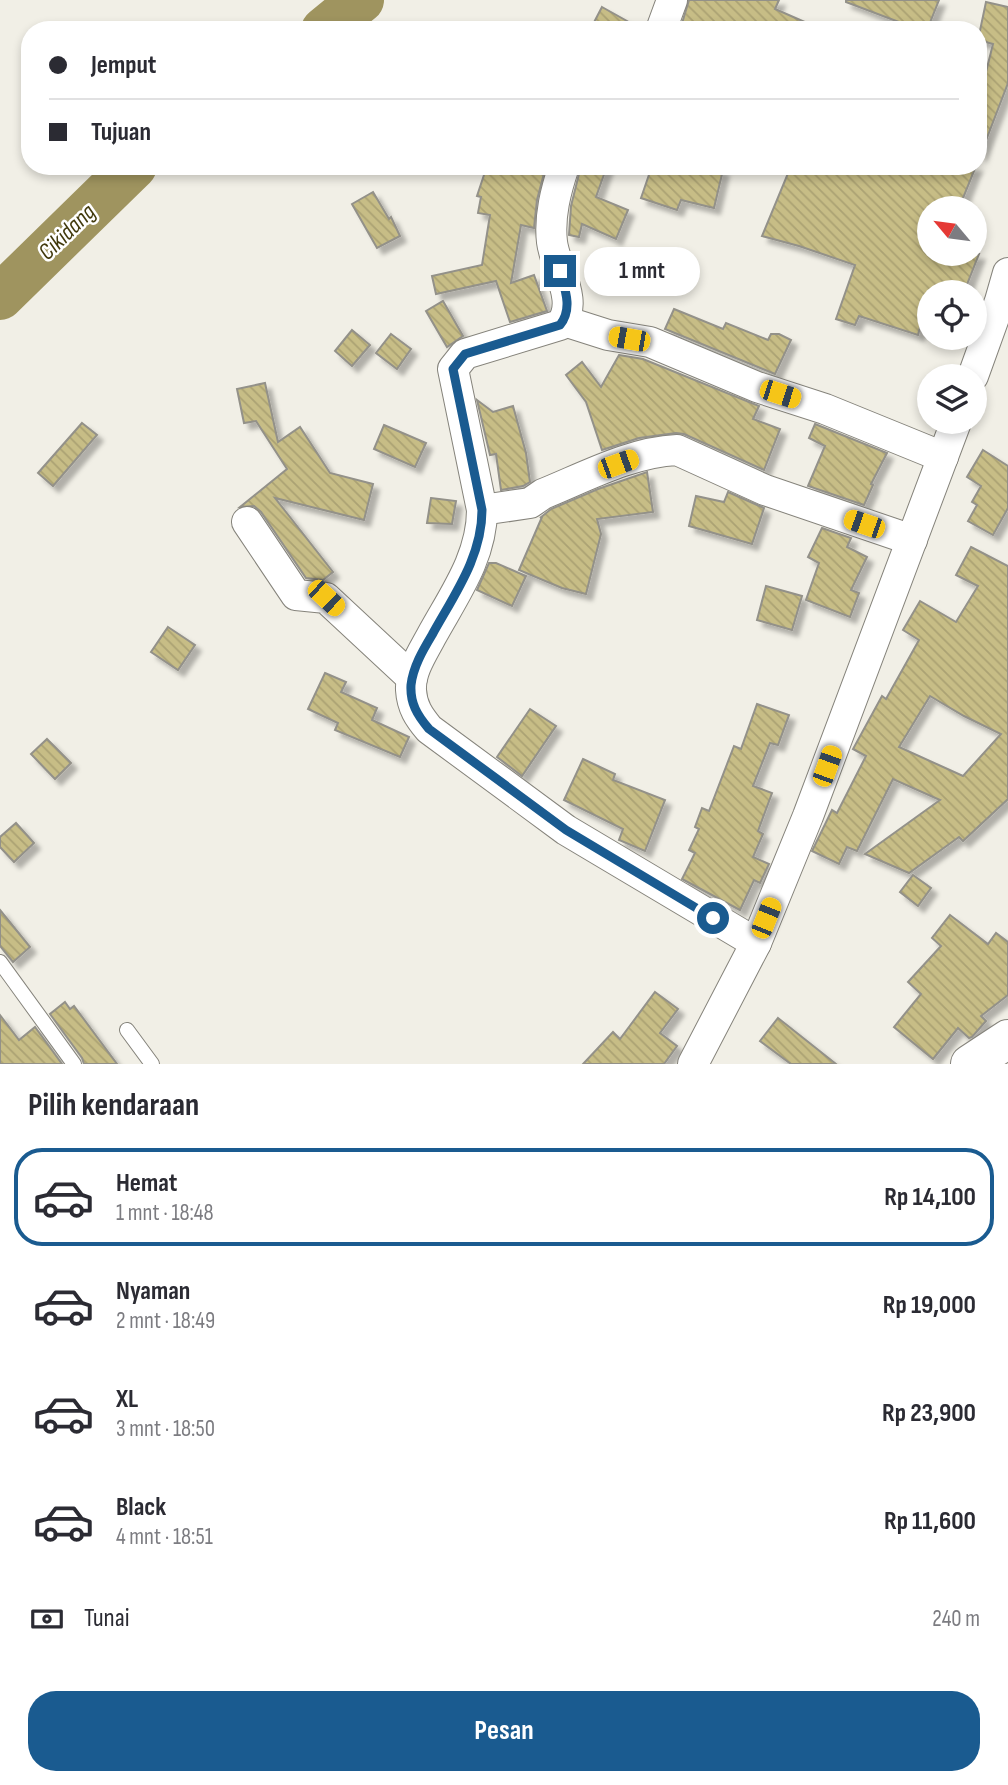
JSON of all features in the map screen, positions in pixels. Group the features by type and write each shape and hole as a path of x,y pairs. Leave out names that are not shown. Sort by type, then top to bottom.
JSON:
{"street":[{"path":"664,21 672,0"},
{"path":"561,175 555,194 552,236 566,294 567,313 564,321 560,325 465,354 453,369 482,510 482,528 468,571 420,656 412,678 412,703 417,715 429,729 566,830 756,943"},
{"path":"977,364 1008,273"},
{"path":"564,321 608,335 650,342 757,387 825,409 943,457"},
{"path":"693,1064 756,943 808,816 952,434"},
{"path":"482,510 530,503 543,494 642,456 677,450 765,490 912,540"},
{"path":"247,522 296,595 326,598 412,678"},
{"path":"970,1064 1008,1039"}],"lane":[{"path":"0,962 74,1064"},
{"path":"127,1030 152,1064"}],"building":[{"path":"689,0 779,0 775,9 802,21 683,21"},
{"path":"939,0 931,21 896,21 846,2"},
{"path":"986,2 1008,7 1008,83 987,138 987,68 993,44 987,42 987,21 982,21"},
{"path":"602,7 627,21 595,21"},
{"path":"484,175 544,175 534,228 521,225 511,283 534,275 547,311 510,322 496,281 436,294 432,276 482,265 490,215 478,213 481,197 477,196"},
{"path":"579,175 604,175 596,197 628,210 616,239 582,224 579,237 569,235 571,206"},
{"path":"649,175 722,175 714,208 681,200 677,210 641,198"},
{"path":"787,175 972,175 964,196 917,196 917,266 974,266 969,280 917,280 917,335 859,316 855,325 836,319 855,265 762,236"},
{"path":"373,192 389,219 391,217 400,236 377,248 352,204"},
{"path":"443,301 463,336 447,347 426,311"},
{"path":"674,309 723,329 726,323 768,340 771,334 779,334 791,340 775,374 665,329"},
{"path":"352,330 370,345 352,366 335,351"},
{"path":"391,334 411,349 397,369 376,353"},
{"path":"619,355 643,359 759,406 753,419 780,429 764,470 684,434 676,433 639,438 602,450 586,402 566,375 582,362 601,387"},
{"path":"265,383 278,442 300,427 330,473 373,484 364,520 275,498 333,572 323,580 306,578 261,512 254,506 240,507 287,469 256,421 244,423 237,389"},
{"path":"477,400 493,412 513,406 526,453 530,482 501,490 496,454 490,455"},
{"path":"82,423 97,435 53,486 38,473"},
{"path":"815,424 887,453 864,505 808,486 825,446 809,438"},
{"path":"384,425 426,443 415,467 374,449"},
{"path":"983,450 1008,466 1008,508 993,535 968,521 977,505 972,502 981,486 967,477"},
{"path":"647,472 653,512 597,519 601,534 586,594 562,588 519,570 542,517 540,518 551,509"},
{"path":"728,492 764,508 752,544 689,526 696,496 724,502"},
{"path":"431,498 456,501 452,524 427,523"},
{"path":"822,528 851,538 847,547 867,557 851,590 859,593 850,617 806,600 819,563 808,557"},
{"path":"971,547 1008,566 1008,799 963,841 959,837 909,873 865,854 940,800 893,779 857,851 847,847 839,864 812,851 832,810 837,813 866,756 853,749 882,696 886,699 919,640 903,630 920,601 956,622 978,586 956,575","holes":["930,696 1001,734 963,776 899,747"]},
{"path":"489,563 496,563 526,576 512,606 477,590"},
{"path":"766,586 802,596 792,630 757,620"},
{"path":"168,627 195,645 178,670 151,652"},
{"path":"325,673 346,682 341,692 377,708 372,720 409,737 400,757 335,730 338,723 308,709"},
{"path":"757,704 789,715 778,745 770,743 753,786 772,793 758,831 763,834 753,857 769,864 760,883 754,880 740,910 682,879 695,853 689,850 699,829 695,827 702,808 709,811 734,746 741,749"},
{"path":"530,709 556,726 522,776 497,757"},
{"path":"47,739 71,763 55,779 31,754"},
{"path":"583,759 615,774 613,780 665,800 645,851 619,840 623,829 564,800"},
{"path":"16,823 34,843 14,862 0,847 0,837"},
{"path":"913,875 931,888 918,906 900,892"},
{"path":"0,910 30,947 13,962 0,946"},
{"path":"950,915 988,944 996,933 1008,942 1008,995 981,1016 986,1021 972,1037 969,1038 958,1028 933,1059 894,1027 921,994 908,982 941,946 932,938"},
{"path":"655,992 678,1009 660,1033 677,1046 664,1064 583,1064 613,1032 620,1039"},
{"path":"65,1002 70,1009 74,1006 117,1064 84,1064 50,1014"},
{"path":"0,1015 19,1040 35,1027 62,1064 0,1064"},
{"path":"778,1018 836,1064 791,1064 760,1041"}],"waterway":[{"name":"Cikidang","path":"335,21 361,0"},
{"name":"Cikidang","path":"0,297 125,175"}],"route":[{"path":"560,271 566,294 567,313 560,325 465,354 453,369 482,510 482,528 468,571 420,656 412,678 412,703 417,715 429,729 566,830 713,918"}]}
